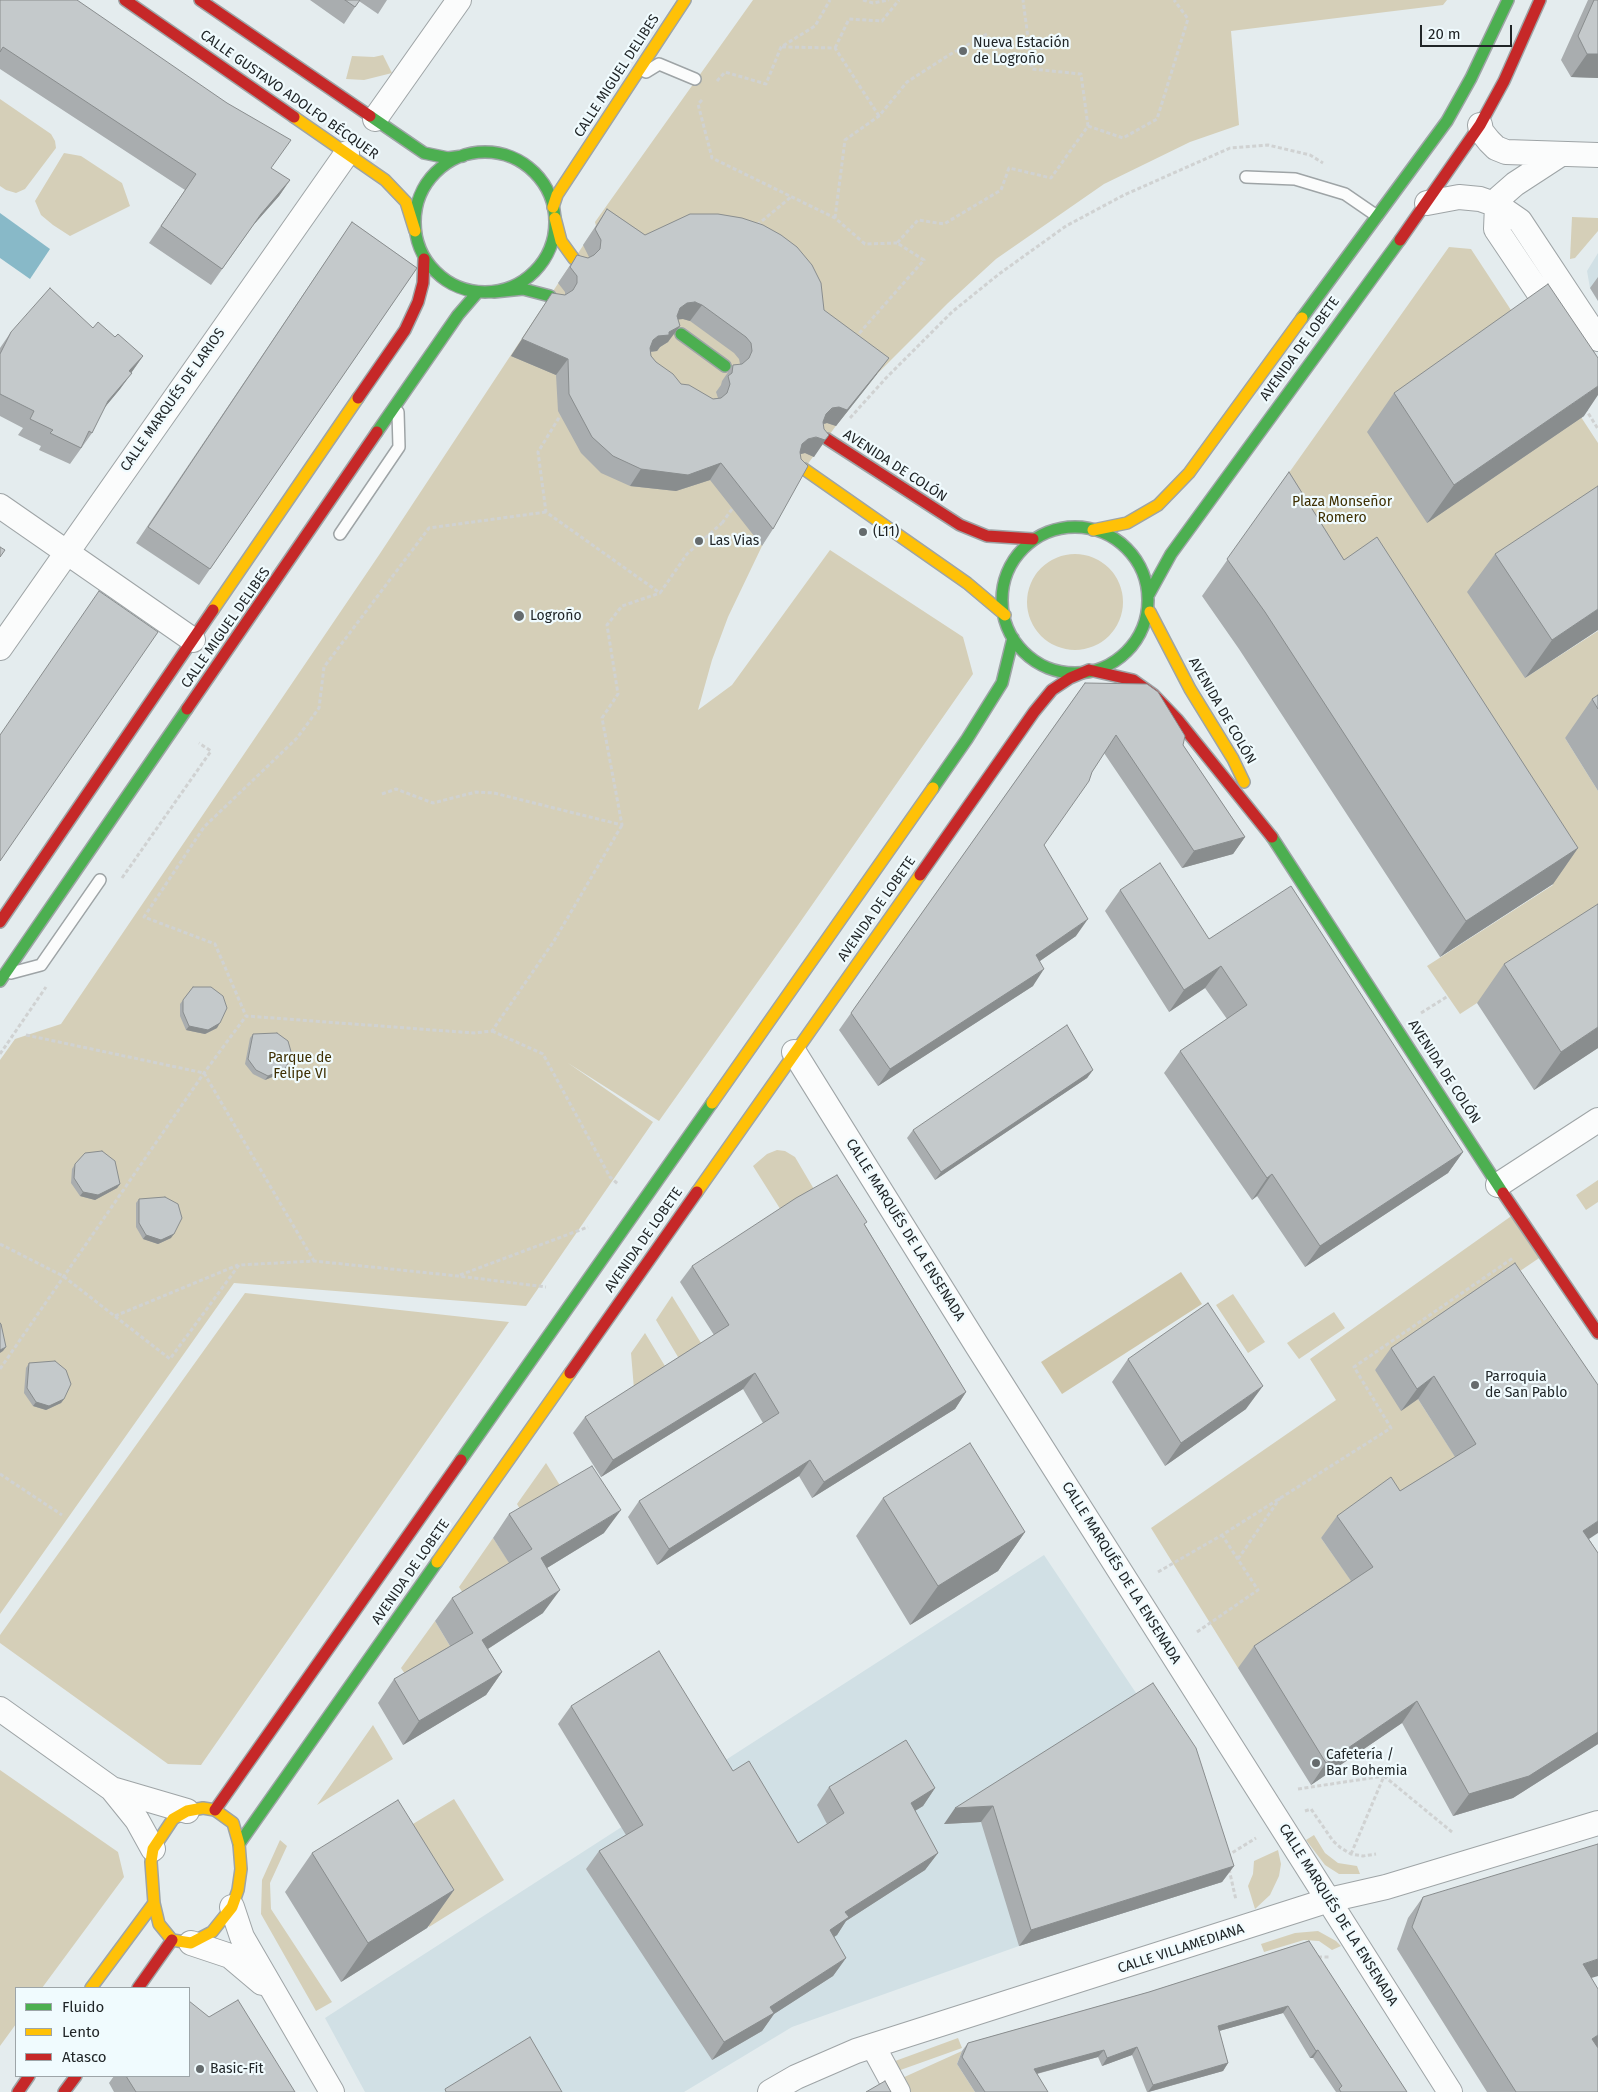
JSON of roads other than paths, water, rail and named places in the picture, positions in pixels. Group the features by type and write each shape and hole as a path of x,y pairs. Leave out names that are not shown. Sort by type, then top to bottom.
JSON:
{"main road":[{"name":"CALLE GUSTAVO ADOLFO BÉCQUER","path":"125,0 347,152 396,190 406,202 418,246 424,259 438,276 456,287 477,293 494,292 511,288 526,279 539,267 548,252 554,236 554,213 541,181 534,172 520,161 504,154 487,152 448,158 424,153 200,0"},
{"name":"CALLE MIGUEL DELIBES","path":"554,213 557,196 685,0"},
{"name":"AVENIDA DE LOBETE","path":"1093,530 1127,523 1158,505 1189,473 1447,120 1471,78 1508,0"},
{"name":"AVENIDA DE LOBETE","path":"1149,594 1171,554 1427,203 1480,125 1504,81 1540,0"},
{"name":"CALLE GUSTAVO ADOLFO BÉCQUER","path":"414,231 419,197 427,181 439,169 453,159 462,156"},
{"path":"541,181 554,182 562,180 575,169"},
{"path":"554,213 560,241 574,259"},
{"name":"CALLE MIGUEL DELIBES","path":"0,922 406,330 418,302 423,283 424,259"},
{"path":"494,292 523,289 550,296"},
{"name":"CALLE MIGUEL DELIBES","path":"2,978 398,406 458,315 477,293"},
{"path":"680,334 725,366"},
{"name":"AVENIDA DE COLÓN","path":"827,439 960,525 987,536 1033,539"},
{"path":"804,470 944,566 1004,615"},
{"path":"1060,529 1093,530 1114,540 1132,555 1144,575 1149,594 1150,612 1145,628 1139,638 1121,657 1110,664 1089,670 1066,671 1051,668 1037,662 1024,652 1013,638 1004,615 1002,596 1008,570 1021,549 1033,539 1060,529"},
{"name":"AVENIDA DE COLÓN","path":"1150,612 1190,689 1233,759 1266,827"},
{"name":"AVENIDA DE LOBETE","path":"215,1810 982,717 1002,683 1013,638"},
{"name":"AVENIDA DE LOBETE","path":"239,1844 1034,712 1052,690 1070,678 1089,670"},
{"name":"AVENIDA DE COLÓN","path":"1089,670 1133,680 1154,695 1178,719 1266,827 1498,1185 1598,1333"},
{"path":"139,1987 181,1941 212,1932 232,1907 238,1890 241,1869 239,1844 233,1824 215,1810 203,1808 187,1811 173,1819 153,1849 151,1876 154,1903 160,1924 181,1941"},
{"path":"92,1987 154,1903"},
{"path":"18,2092 28,2077"},
{"path":"64,2092 75,2077"}],"street":[{"path":"375,119 459,0"},
{"path":"1480,125 1481,131 1489,141 1496,148 1506,152 1598,155"},
{"name":"CALLE MARQUÉS DE LARIOS","path":"0,648 347,152"},
{"path":"1561,154 1515,184 1500,198 1497,205 1496,230 1570,338"},
{"path":"1427,203 1459,197 1480,199 1497,205 1520,220 1598,339"},
{"path":"0,506 193,640"},
{"name":"CALLE MARQUÉS DE LA ENSENADA","path":"794,1052 976,1344 1450,2092"},
{"path":"1498,1185 1598,1120"},
{"path":"0,1709 112,1789 137,1820 153,1849"},
{"path":"112,1789 187,1811"},
{"name":"CALLE VILLAMEDIANA","path":"770,2092 804,2073 845,2055 1242,1930 1329,1900 1386,1887 1598,1823"},
{"path":"232,1907 242,1937 332,2092"},
{"path":"181,1941 230,1956 274,1992"},
{"path":"873,2046 898,2092"}],"lane":[{"path":"634,79 659,64 695,79"},
{"path":"1246,176 1294,179 1345,194 1377,216"},
{"path":"340,534 399,447 398,406"},
{"path":"2,978 42,965 100,880"}],"water":[{"path":"0,213 50,249 30,279 0,258"}],"place":[{"name":"Nueva Estación de Logroño","path":"963,51"},
{"name":"(L11)","path":"863,532"},
{"name":"Las Vias","path":"699,541"},
{"name":"Logroño","path":"519,616"},
{"name":"Parroquia de San Pablo","path":"1475,1385"},
{"name":"Cafetería / Bar Bohemia","path":"1316,1763"},
{"name":"Basic-Fit","path":"200,2069"}],"park label":[{"name":"Plaza Monseñor Romero","path":"1342,510"},
{"name":"Parque de Felipe VI","path":"300,1066"}]}
